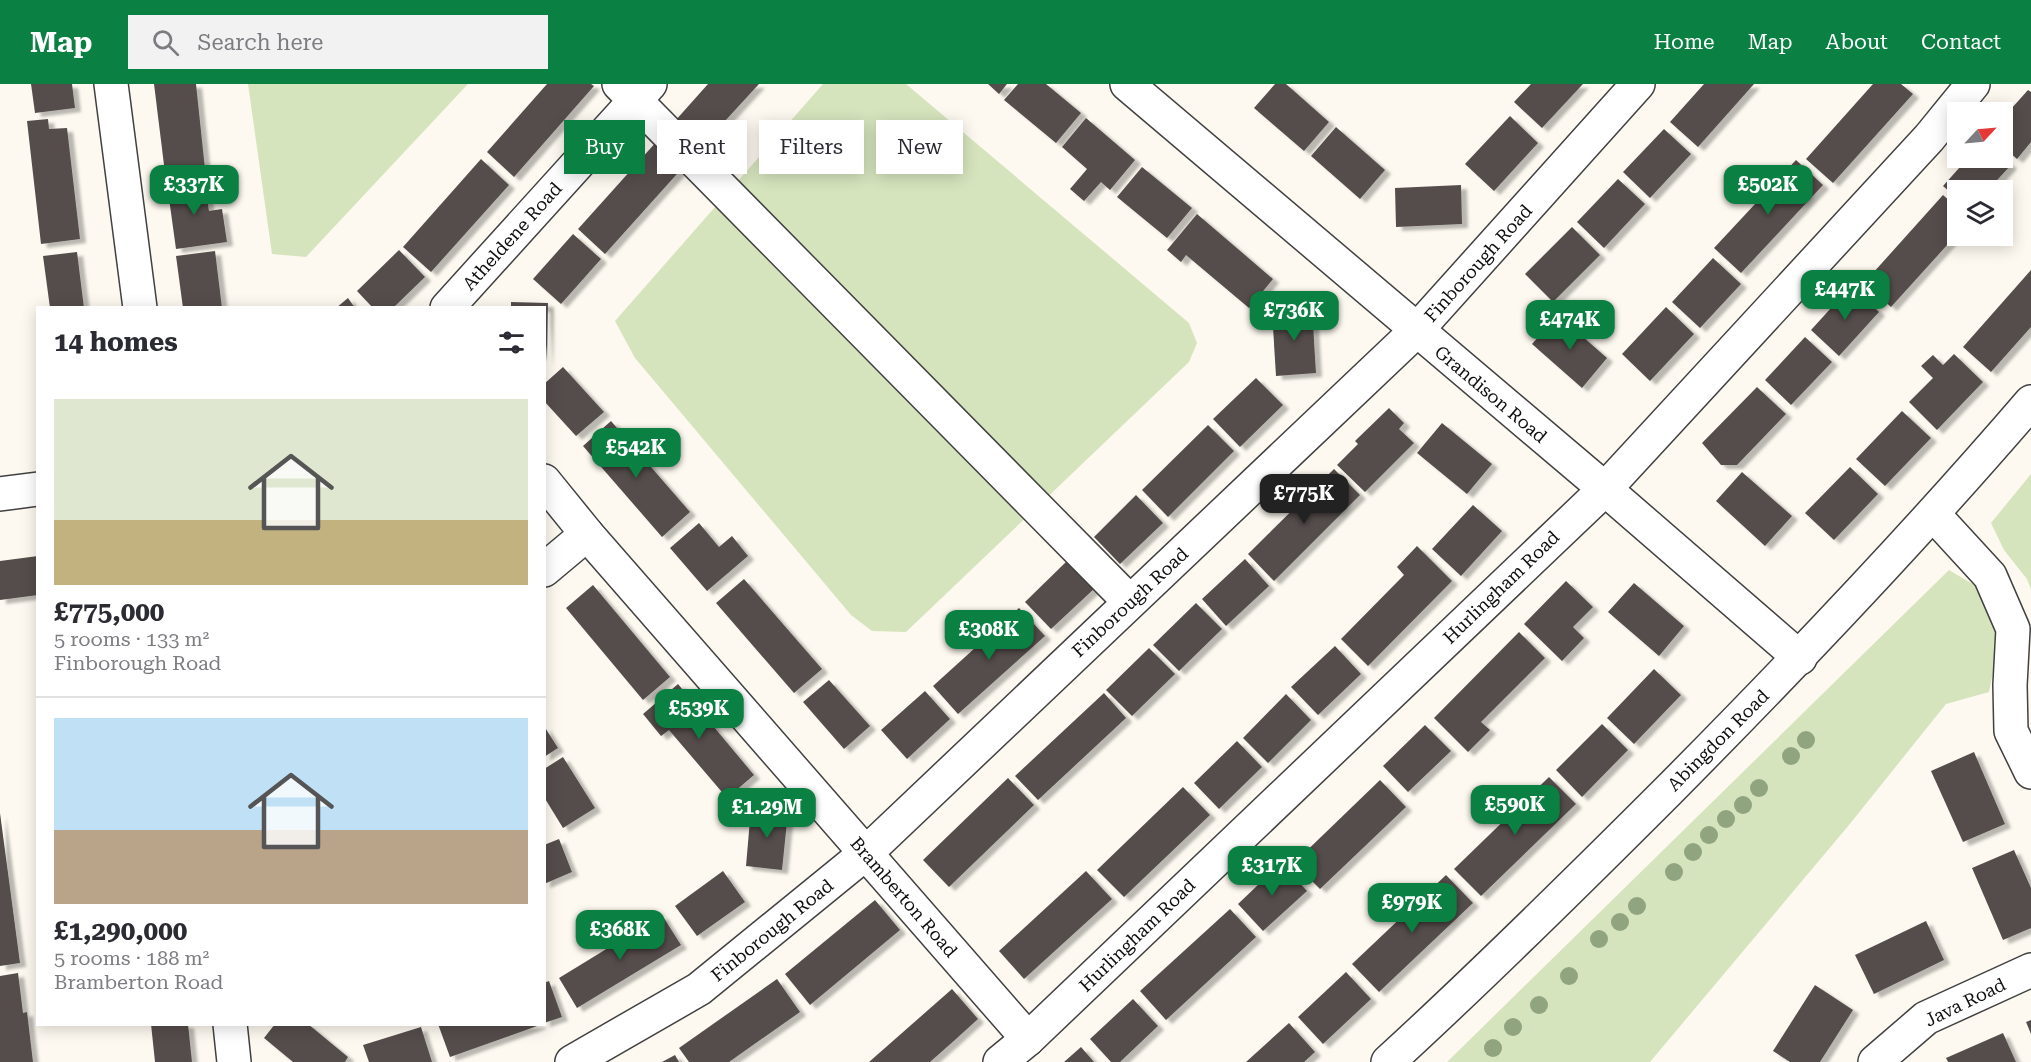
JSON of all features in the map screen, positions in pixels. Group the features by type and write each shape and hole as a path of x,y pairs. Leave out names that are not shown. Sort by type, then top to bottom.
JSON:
{"street":[{"path":"111,84 140,306"},
{"name":"Finborough Road","path":"572,1062 699,989 866,853 1416,331 1638,84"},
{"name":"Hurlingham Road","path":"1000,1062 1028,1039 1605,489 1929,138 1973,84"},
{"name":"Grandison Road","path":"1132,85 1416,331 1605,489 1800,658"},
{"path":"635,89 1130,602"},
{"name":"Atheldene Road","path":"449,306 635,89"},
{"name":"Abingdon Road","path":"1388,1062 1500,960 1800,658 1934,515 2031,402"},
{"name":"Bramberton Road","path":"546,484 1028,1039"},
{"path":"0,494 36,489"},
{"path":"1934,515 1990,576 2013,629 2010,685 2011,731 2031,772"},
{"path":"546,568 587,534"},
{"name":"Java Road","path":"1875,1062 1926,1018 2031,970"},
{"path":"230,1026 234,1062"}],"green space":[{"path":"248,84 468,84 306,257 272,254"},
{"path":"823,84 906,84 949,120 876,120 876,174 963,174 963,132 1189,323 1197,343 1189,362 906,632 872,631 851,615 635,358 615,321 744,174 747,174 747,171 759,157 759,174 864,174 864,120 791,120"},
{"path":"2031,474 2031,589 2027,579 2004,550 1991,523"},
{"path":"1949,570 1976,586 1991,611 1998,647 1989,692 1946,704 1849,825 1650,1062 1447,1062"}],"building":[{"path":"31,84 72,84 75,108 35,113"},
{"path":"154,84 196,84 205,169 165,173"},
{"path":"547,84 591,84 594,86 514,177 487,152"},
{"path":"708,84 759,84 726,120 676,120"},
{"path":"988,84 1007,84 999,94"},
{"path":"1018,84 1046,84 1081,113 1056,143 1004,100"},
{"path":"1275,84 1286,84 1329,122 1304,151 1254,108"},
{"path":"1531,84 1583,84 1542,128 1514,102"},
{"path":"1704,84 1754,84 1698,147 1670,122"},
{"path":"1873,84 1901,84 1913,94 1833,183 1806,159"},
{"path":"2028,90 2031,92 2031,142 2017,159 2013,156 2013,107"},
{"path":"1510,116 1538,143 1494,191 1465,164"},
{"path":"1086,118 1135,160 1110,190 1101,182 1084,201 1070,189 1087,169 1062,147"},
{"path":"48,119 49,129 67,128 80,239 41,244 27,121"},
{"path":"1336,127 1385,170 1360,199 1311,156"},
{"path":"1664,129 1691,154 1650,198 1623,172"},
{"path":"657,141 657,174 677,174 605,254 578,229 627,174 645,174 645,154"},
{"path":"481,159 509,185 431,272 403,247"},
{"path":"1796,160 1823,185 1741,273 1714,248"},
{"path":"1142,167 1192,208 1167,238 1117,197"},
{"path":"1959,168 2008,168 1997,180 1948,180"},
{"path":"204,179 209,211 222,209 227,242 176,249 167,184"},
{"path":"1618,179 1645,204 1604,248 1577,222"},
{"path":"1461,185 1462,224 1396,227 1395,188"},
{"path":"1943,195 1947,198 1947,245 1891,307 1864,283"},
{"path":"1197,214 1273,279 1249,308 1186,255 1181,262 1167,250"},
{"path":"1572,227 1600,255 1553,302 1525,274"},
{"path":"573,234 601,259 561,304 533,279"},
{"path":"399,250 425,277 395,306 371,306 357,291"},
{"path":"215,251 222,306 183,306 176,256"},
{"path":"77,252 84,306 50,306 43,256"},
{"path":"1713,258 1741,284 1700,328 1672,302"},
{"path":"2031,270 2031,327 1991,372 1963,347"},
{"path":"1851,286 1879,312 1839,356 1811,330"},
{"path":"348,298 354,306 338,306"},
{"path":"511,302 548,303 547,362 546,306 511,306"},
{"path":"1666,307 1694,334 1650,381 1622,354"},
{"path":"1312,308 1316,373 1276,376 1272,311"},
{"path":"1558,315 1607,358 1582,388 1532,344"},
{"path":"1805,337 1832,362 1791,405 1765,380"},
{"path":"1954,354 1983,382 1937,430 1909,402 1933,378 1921,366 1933,355 1943,365"},
{"path":"563,367 604,412 576,436 546,403 546,382"},
{"path":"1256,378 1283,405 1240,447 1213,419"},
{"path":"1757,387 1786,414 1737,465 1721,465 1702,443"},
{"path":"1389,408 1404,423 1399,429 1414,443 1365,492 1337,465 1358,444 1355,441"},
{"path":"1902,411 1931,438 1885,486 1856,459"},
{"path":"611,421 690,512 662,537 583,446"},
{"path":"1442,423 1492,464 1467,494 1417,453"},
{"path":"1208,425 1234,451 1168,517 1142,490"},
{"path":"1850,467 1878,494 1834,540 1805,513"},
{"path":"1334,469 1360,495 1274,581 1248,554"},
{"path":"1742,472 1792,516 1765,546 1716,501"},
{"path":"1136,495 1163,523 1120,564 1094,537"},
{"path":"1473,505 1502,531 1461,576 1432,549"},
{"path":"699,523 719,547 732,536 748,556 707,591 670,548"},
{"path":"1417,546 1452,581 1368,666 1341,639 1404,575 1397,567"},
{"path":"36,556 36,595 0,600 0,561"},
{"path":"1245,559 1269,586 1226,626 1202,599"},
{"path":"1068,560 1095,588 1051,629 1025,602"},
{"path":"744,579 822,669 794,693 716,603"},
{"path":"1566,581 1593,607 1573,627 1584,638 1562,661 1524,624"},
{"path":"1634,583 1684,626 1659,656 1608,612"},
{"path":"593,585 670,677 643,700 566,608"},
{"path":"1196,603 1222,629 1179,671 1153,645"},
{"path":"1019,608 1045,636 958,714 933,686"},
{"path":"1519,632 1545,658 1481,722 1490,730 1468,752 1434,718"},
{"path":"1335,646 1361,674 1318,715 1291,687"},
{"path":"1149,648 1175,674 1132,716 1106,690"},
{"path":"1654,669 1681,695 1634,744 1607,718"},
{"path":"829,680 870,726 844,749 803,702"},
{"path":"678,684 754,775 727,798 669,730 661,736 643,714"},
{"path":"925,691 950,719 907,759 881,730"},
{"path":"1104,693 1126,718 1038,800 1015,776"},
{"path":"1286,694 1311,720 1268,763 1243,738"},
{"path":"1602,724 1628,750 1582,797 1556,770"},
{"path":"1425,725 1451,751 1408,792 1383,766"},
{"path":"546,729 558,748 546,756"},
{"path":"1237,741 1262,767 1219,809 1194,783"},
{"path":"1974,752 2005,824 1963,842 1931,771"},
{"path":"563,757 595,808 563,828 546,800 546,768"},
{"path":"1549,777 1576,804 1481,896 1454,869"},
{"path":"1008,778 1034,805 949,887 923,860"},
{"path":"1380,780 1406,807 1320,889 1294,863"},
{"path":"1183,787 1210,815 1124,897 1097,870"},
{"path":"751,808 788,812 782,870 746,866"},
{"path":"0,813 20,963 0,966"},
{"path":"559,839 572,872 546,883 546,844"},
{"path":"2014,850 2031,888 2031,928 2003,940 1972,868"},
{"path":"1281,863 1307,891 1263,931 1238,904"},
{"path":"723,871 745,902 697,936 675,906"},
{"path":"1086,871 1112,899 1024,979 999,951"},
{"path":"1446,875 1473,903 1379,992 1352,964"},
{"path":"875,900 900,930 810,1005 785,974"},
{"path":"1230,909 1256,937 1166,1020 1140,991"},
{"path":"662,915 681,945 577,1008 559,978"},
{"path":"1926,921 1944,960 1874,994 1855,955"},
{"path":"1346,972 1371,999 1323,1044 1298,1017"},
{"path":"18,973 23,1013 27,1012 33,1062 0,1062 0,976"},
{"path":"777,979 800,1012 729,1062 689,1062 679,1048"},
{"path":"549,981 562,1017 546,1022 546,982"},
{"path":"1815,985 1853,1010 1820,1062 1790,1062 1773,1051"},
{"path":"952,989 978,1019 930,1062 869,1062"},
{"path":"1133,999 1158,1026 1120,1062 1111,1062 1090,1039"},
{"path":"2031,1020 2031,1034 2026,1022"},
{"path":"1289,1023 1315,1052 1304,1062 1246,1062"},
{"path":"151,1026 188,1026 192,1062 155,1062"},
{"path":"273,1026 310,1026 348,1057 345,1062 293,1062 264,1038"},
{"path":"439,1026 537,1026 450,1057"},
{"path":"421,1027 432,1062 369,1062 363,1045"},
{"path":"2003,1033 2016,1062 1948,1062 1946,1058"},
{"path":"1081,1047 1094,1062 1064,1062"},
{"path":"675,1055 679,1062 662,1062"}]}
